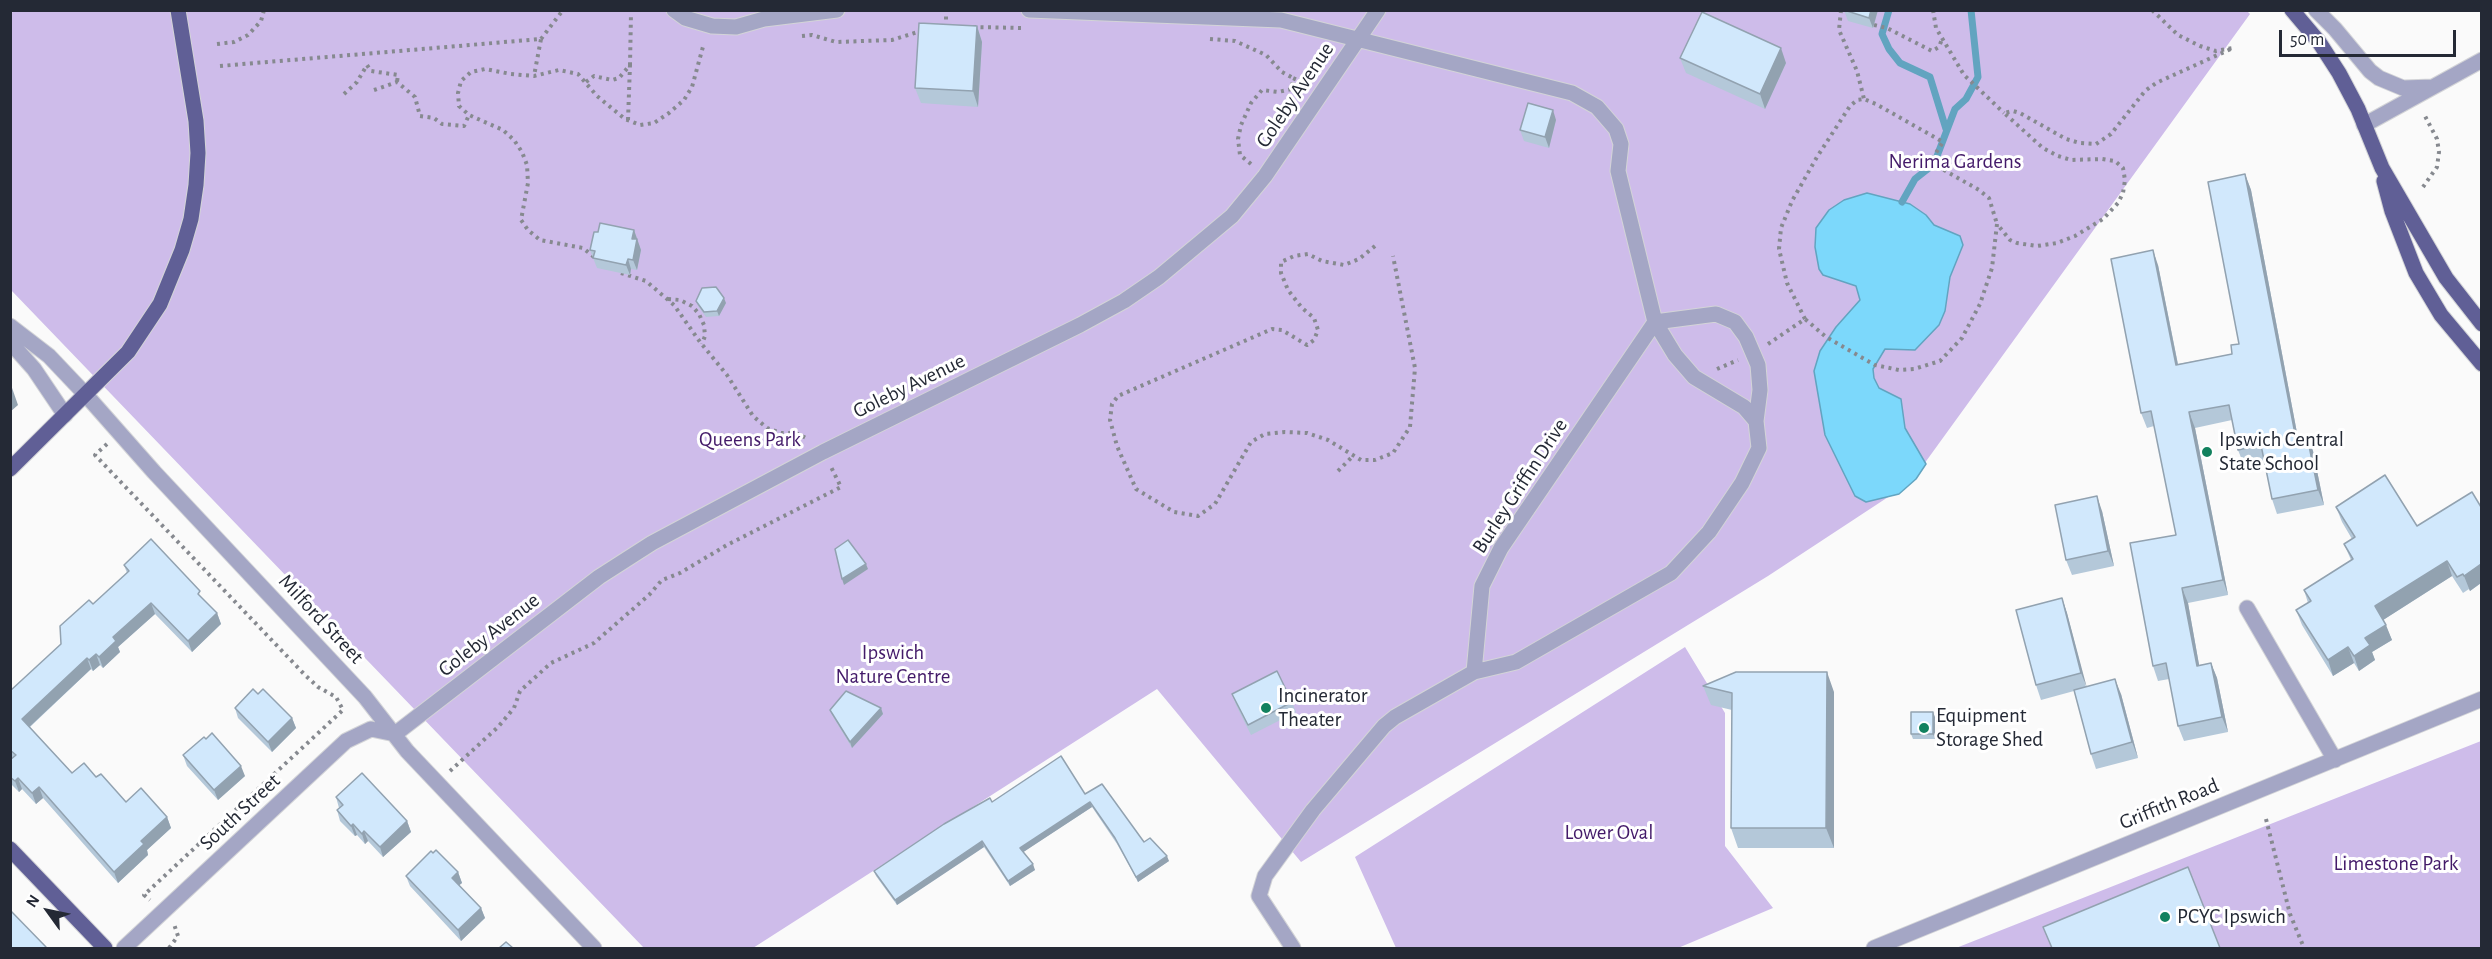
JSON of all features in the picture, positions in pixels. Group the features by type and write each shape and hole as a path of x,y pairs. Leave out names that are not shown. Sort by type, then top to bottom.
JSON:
{"main road":[{"path":"10,468 87,395 128,352 155,312 172,277 191,219 196,185 196,121 178,10"},
{"path":"2292,10 2334,63 2364,124 2382,168 2446,278 2481,324"},
{"path":"2382,168 2389,202 2416,273 2441,315 2481,364"},
{"path":"10,849 105,948"}],"street":[{"path":"674,10 685,18 712,26 736,27 768,15 837,10"},
{"path":"1029,10 1281,20 1572,93 1597,107 1616,129 1621,144 1618,171 1655,322 1674,355 1694,377 1744,407 1756,421"},
{"name":"Goleby Avenue","path":"394,734 599,577 652,543 823,452 1124,301 1194,250 1232,216 1266,176 1378,10"},
{"path":"2316,10 2370,71 2384,81 2412,89 2433,87"},
{"path":"2364,124 2481,60"},
{"path":"1293,948 1259,896 1265,876 1314,810 1384,726 1395,717 1474,672 1516,662 1671,573 1709,532 1742,483 1759,448 1756,421 1760,390 1758,365 1746,337 1735,322 1716,314 1655,322"},
{"name":"Burley Griffin Drive","path":"1474,672 1482,586 1501,548 1655,322"},
{"name":"Milford Street","path":"10,326 50,357 87,395 154,472 365,697 407,751 594,948"},
{"path":"10,342 34,369 65,416"},
{"path":"2247,608 2335,760"},
{"name":"Griffith Road","path":"1874,948 2481,699"},
{"name":"South Street","path":"124,948 346,741 371,729 394,734"}],"path":[{"path":"217,44 234,42 248,35 261,21 264,10"},
{"path":"534,76 541,39 563,10"},
{"path":"946,10 946,27"},
{"path":"1841,10 1839,30 1857,71 1864,99"},
{"path":"1805,319 1787,283 1779,249 1781,228 1812,166 1850,106 1857,100 1864,99 1942,142 1930,162 1989,198 1997,224 2010,240 2025,245 2057,243 2075,236 2103,219 2118,203 2125,180 2123,168 2115,160 2071,160 2043,148 1964,75 1936,28 1933,10"},
{"path":"2004,113 2013,111 2020,113 2066,139 2096,144 2111,134 2145,91 2156,83 2233,48 2216,51 2200,46 2178,35 2152,10"},
{"path":"628,120 631,13"},
{"path":"1876,25 1887,28 1932,51 1939,46 1942,38"},
{"path":"597,259 583,248 540,240 528,230 521,220 528,183 527,165 522,152 503,130 469,115 459,106 458,93 461,81 471,72 485,69 534,76 559,70 578,74 597,96 628,120 640,124 654,123 684,100 692,87 700,53 712,26"},
{"path":"935,27 958,27"},
{"path":"969,27 1027,29"},
{"path":"800,36 812,35 836,42 892,40 924,30"},
{"path":"1204,38 1235,41 1266,55 1282,72 1323,92"},
{"path":"220,66 541,39"},
{"path":"344,94 357,82 367,65 371,70 398,75 398,81 415,97 420,116 434,118 442,124 464,126 469,115"},
{"path":"586,82 594,76 612,80 619,78 630,65"},
{"path":"1266,176 1240,155 1238,139 1240,125 1251,103 1262,90 1278,92 1292,89 1293,78"},
{"path":"374,90 398,81"},
{"path":"2424,187 2437,167 2439,152 2437,139 2426,116"},
{"path":"1846,348 1875,365 1899,370 1914,369 1940,361 1953,350 1972,323 1980,304 1992,268 1997,224"},
{"path":"1375,246 1359,259 1344,265 1322,261 1308,254 1294,256 1281,262 1281,273 1288,290 1302,308 1314,318 1318,330 1314,340 1307,345 1282,330 1272,329 1125,392 1112,404 1110,420 1116,446 1136,489 1155,501 1186,515 1198,516 1215,504 1251,442 1265,434 1307,433 1328,440 1360,460 1375,460 1393,453 1410,427 1415,368 1392,256"},
{"path":"438,783 498,727 514,708 520,691 551,663 594,643 662,580 680,573 727,545 841,487 823,452 811,435 804,438 796,433 781,433 767,428 753,416 727,375 667,299 646,281 618,271"},
{"path":"667,299 680,300 692,306 699,314 705,336 702,344"},
{"path":"95,455 305,675 318,687 336,697 343,710 144,895"},
{"path":"1338,471 1353,456"},
{"path":"2266,819 2290,914 2304,948"},
{"path":"169,948 178,936 175,925"}],"green space":[{"name":"Queens Park","path":"2246,10 2250,14 1911,482 1768,576 1301,862 1157,689 753,948 644,948 11,290 10,14 14,11"},
{"name":"Lower Oval","path":"1685,647 1725,713 1725,846 1773,908 1678,948 1396,948 1355,857"},
{"name":"Limestone Park","path":"2481,741 2481,948 1956,948"}],"water":[{"path":"1867,193 1910,204 1926,215 1934,225 1960,236 1963,245 1950,277 1945,311 1939,325 1915,350 1885,349 1873,369 1879,388 1901,399 1905,428 1926,464 1916,479 1899,494 1866,502 1855,496 1825,435 1814,371 1820,351 1836,327 1860,300 1856,286 1823,275 1819,269 1815,247 1816,228 1829,210 1844,200"}],"building":[{"path":"1844,10 1871,10 1869,18"},
{"path":"1702,12 1781,48 1760,94 1680,58"},
{"path":"919,23 977,26 973,91 915,88"},
{"path":"1528,103 1553,110 1545,137 1520,130"},
{"path":"2245,174 2296,439 2307,436 2318,490 2272,499 2261,445 2238,450 2229,405 2189,412 2223,580 2182,588 2197,666 2211,663 2222,717 2178,726 2166,663 2153,666 2130,543 2176,535 2151,411 2141,413 2111,259 2153,250 2176,365 2232,354 2231,345 2239,344 2208,182"},
{"path":"600,223 634,230 632,239 637,239 633,260 628,259 626,265 593,258 595,251 590,250 594,232 598,232"},
{"path":"716,287 724,298 717,311 704,312 696,301 702,288"},
{"path":"2385,475 2417,526 2472,492 2481,507 2481,564 2464,576 2463,574 2457,577 2447,561 2375,606 2386,625 2365,638 2370,645 2354,656 2348,647 2328,660 2296,610 2311,601 2304,590 2353,559 2344,544 2355,537 2336,507"},
{"path":"2097,496 2108,551 2066,560 2055,505"},
{"path":"151,539 200,591 198,594 217,613 188,641 151,603 113,637 116,641 99,657 96,654 89,660 87,658 22,719 72,773 84,763 96,777 101,774 126,802 141,788 167,817 141,841 144,844 114,872 39,787 32,793 18,778 15,781 10,777 10,760 16,755 10,750 10,691 61,644 60,626 89,600 93,604 129,571 124,565"},
{"path":"848,540 866,564 842,579 835,549"},
{"path":"2062,598 2081,673 2036,685 2016,610"},
{"name":"Incinerator Theater","path":"1277,671 1292,702 1248,725 1232,694"},
{"path":"1736,672 1827,672 1826,828 1731,828 1732,693 1703,686"},
{"path":"2115,679 2132,742 2091,754 2074,690"},
{"path":"253,689 258,694 263,689 292,718 268,742 235,708"},
{"path":"846,691 881,708 850,742 830,710"},
{"name":"Equipment Storage Shed","path":"1911,712 1933,712 1933,734 1911,734"},
{"path":"212,733 241,766 214,790 183,755"},
{"path":"1061,756 1085,794 1102,784 1144,842 1150,838 1167,856 1136,877 1115,838 1090,802 1020,848 1033,864 1008,881 982,841 895,900 874,871 944,824 990,798 992,802"},
{"path":"362,773 407,821 380,847 364,831 362,834 353,824 351,826 337,810 343,805 336,797"},
{"path":"436,850 458,872 452,878 481,908 458,930 406,876 431,851 433,853"},
{"name":"PCYC Ipswich","path":"2188,867 2220,948 2052,948 2043,927"},
{"path":"10,910 46,947 45,948 10,948"},
{"path":"506,942 513,948 499,948"}],"waterway":[{"path":"1889,10 1882,34 1889,49 1900,63 1930,77 1946,129"},
{"path":"1902,202 1915,179 1934,164 1955,109 1966,99 1978,77 1971,10"}],"place":[{"name":"Ipswich Central State School","path":"2207,452"},
{"name":"Incinerator Theater","path":"1266,708"},
{"name":"Equipment Storage Shed","path":"1924,728"},
{"name":"PCYC Ipswich","path":"2165,917"}],"park label":[{"name":"Nerima Gardens","path":"1955,162"},
{"name":"Ipswich Nature Centre","path":"893,665"}]}
